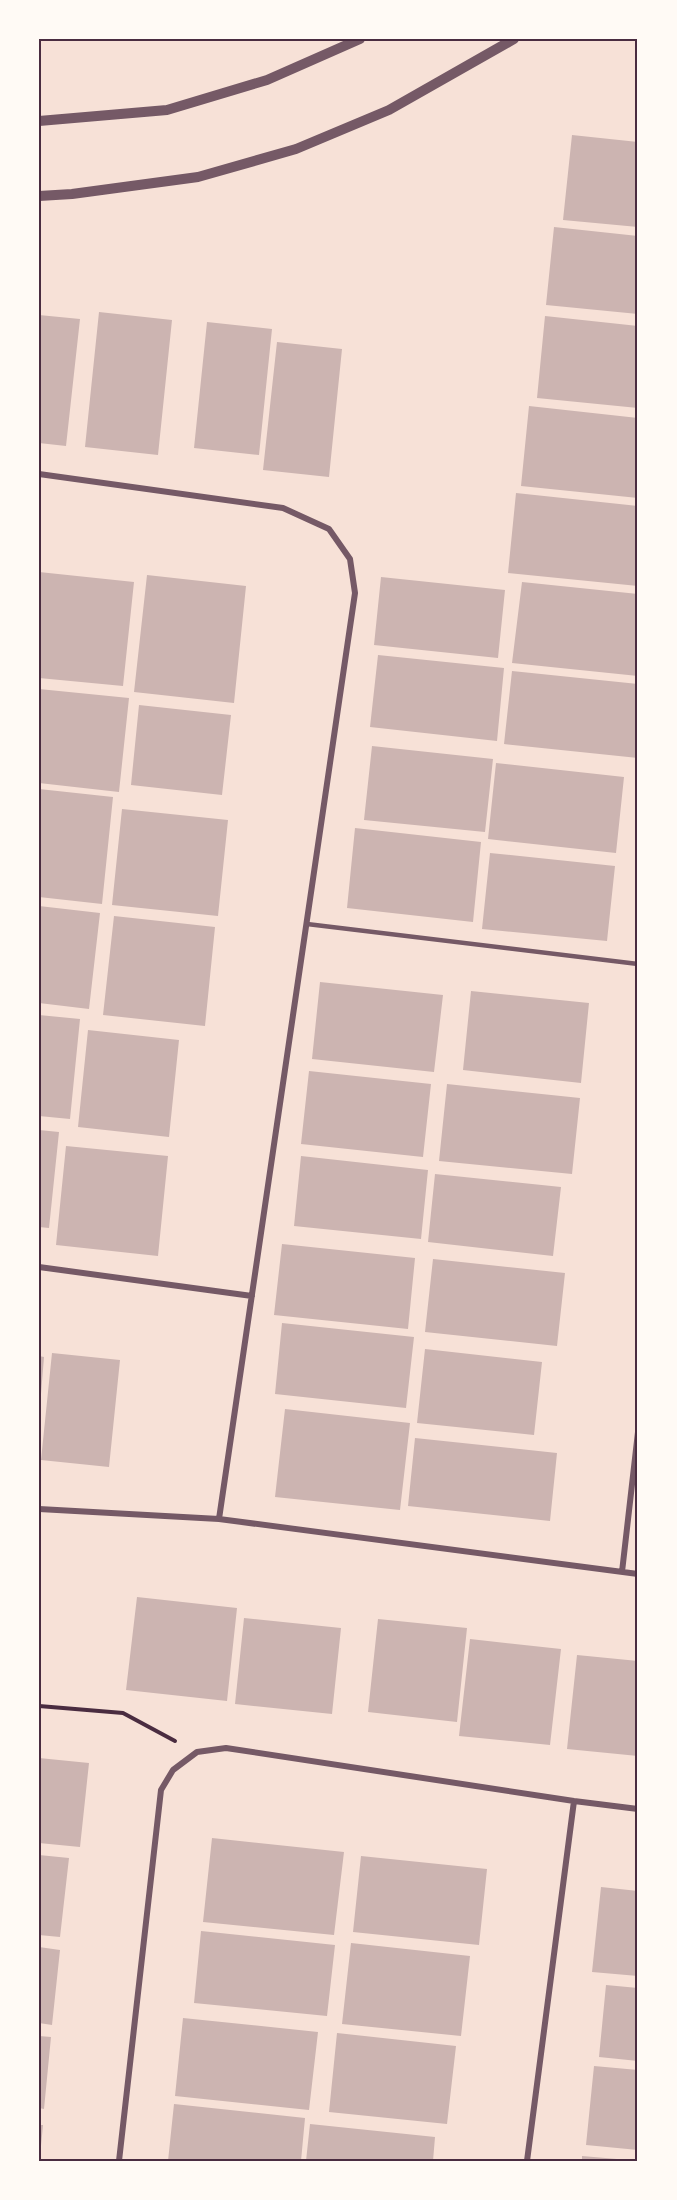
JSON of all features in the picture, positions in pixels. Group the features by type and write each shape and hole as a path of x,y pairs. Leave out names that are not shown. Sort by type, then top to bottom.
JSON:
{"street":[{"path":"39,121 167,110 267,80 360,39"},
{"path":"39,196 72,194 198,177 296,149 389,110 514,39"},
{"path":"39,474 283,508 328,529 350,559 355,593 219,1519"},
{"path":"39,1267 252,1296"},
{"path":"622,1572 638,1432"},
{"path":"39,1509 219,1519 638,1574"},
{"path":"119,2161 161,1790 173,1770 197,1752 226,1748 574,1802 638,1809"},
{"path":"527,2161 574,1802"}],"lane":[{"path":"307,924 638,964"}],"path":[{"path":"39,1706 123,1713 197,1752"}],"building":[{"path":"572,135 638,142 638,227 563,220"},
{"path":"554,227 638,236 638,314 546,305"},
{"path":"99,312 172,320 158,455 85,447"},
{"path":"39,315 80,319 66,446 39,443"},
{"path":"545,316 638,326 638,408 537,398"},
{"path":"207,322 272,329 259,455 194,448"},
{"path":"277,342 342,349 329,477 263,470"},
{"path":"529,406 638,418 638,498 521,486"},
{"path":"516,493 638,506 638,586 508,573"},
{"path":"39,572 134,582 123,686 39,678"},
{"path":"147,575 246,586 234,703 134,692"},
{"path":"381,577 505,590 498,658 374,645"},
{"path":"522,582 638,594 638,676 512,663"},
{"path":"378,655 504,668 497,741 370,727"},
{"path":"512,671 638,684 638,758 504,744"},
{"path":"39,689 129,698 119,792 39,783"},
{"path":"139,705 231,715 222,795 131,785"},
{"path":"372,746 493,759 485,832 364,820"},
{"path":"496,763 624,777 616,853 488,839"},
{"path":"39,789 113,797 102,904 39,897"},
{"path":"122,809 228,820 218,916 112,905"},
{"path":"355,828 481,842 473,922 347,908"},
{"path":"490,853 615,866 607,941 482,929"},
{"path":"39,906 100,913 89,1009 39,1003"},
{"path":"114,916 215,927 205,1026 103,1015"},
{"path":"320,982 443,995 434,1072 312,1059"},
{"path":"471,991 589,1003 581,1083 463,1070"},
{"path":"39,1015 80,1019 70,1119 39,1116"},
{"path":"88,1030 179,1040 169,1137 78,1127"},
{"path":"309,1071 431,1084 423,1157 301,1144"},
{"path":"447,1084 580,1098 572,1174 439,1161"},
{"path":"39,1130 59,1132 49,1228 39,1227"},
{"path":"66,1146 168,1156 158,1256 56,1245"},
{"path":"301,1156 428,1170 421,1239 294,1226"},
{"path":"435,1174 561,1187 553,1256 428,1242"},
{"path":"282,1244 415,1258 408,1329 274,1315"},
{"path":"433,1259 565,1273 557,1346 425,1332"},
{"path":"282,1323 414,1337 406,1408 275,1394"},
{"path":"425,1349 542,1362 534,1435 417,1423"},
{"path":"52,1353 120,1360 109,1467 41,1460"},
{"path":"39,1356 44,1357 41,1394 39,1393"},
{"path":"285,1409 410,1423 400,1510 275,1497"},
{"path":"415,1438 557,1453 550,1521 408,1506"},
{"path":"137,1597 237,1608 227,1701 126,1690"},
{"path":"244,1618 341,1628 332,1714 235,1704"},
{"path":"378,1619 467,1628 457,1722 368,1712"},
{"path":"470,1639 561,1649 550,1745 459,1736"},
{"path":"577,1655 638,1661 638,1756 567,1749"},
{"path":"39,1758 89,1763 80,1847 39,1843"},
{"path":"212,1838 344,1852 334,1935 203,1922"},
{"path":"39,1855 69,1858 60,1937 39,1935"},
{"path":"361,1856 487,1869 479,1945 353,1932"},
{"path":"601,1887 638,1891 638,1976 592,1972"},
{"path":"201,1931 335,1945 327,2016 194,2003"},
{"path":"351,1943 470,1956 461,2036 342,2024"},
{"path":"39,1947 60,1950 52,2025 39,2023"},
{"path":"606,1985 638,1988 638,2061 599,2057"},
{"path":"183,2018 318,2032 309,2110 175,2096"},
{"path":"337,2033 456,2046 447,2124 329,2112"},
{"path":"39,2036 51,2037 44,2109 39,2108"},
{"path":"594,2066 638,2070 638,2150 586,2145"},
{"path":"174,2104 305,2118 301,2161 168,2161"},
{"path":"310,2124 435,2137 433,2161 306,2161"},
{"path":"39,2125 43,2125 41,2146 39,2146"},
{"path":"582,2156 617,2159 617,2161 582,2161"}]}
